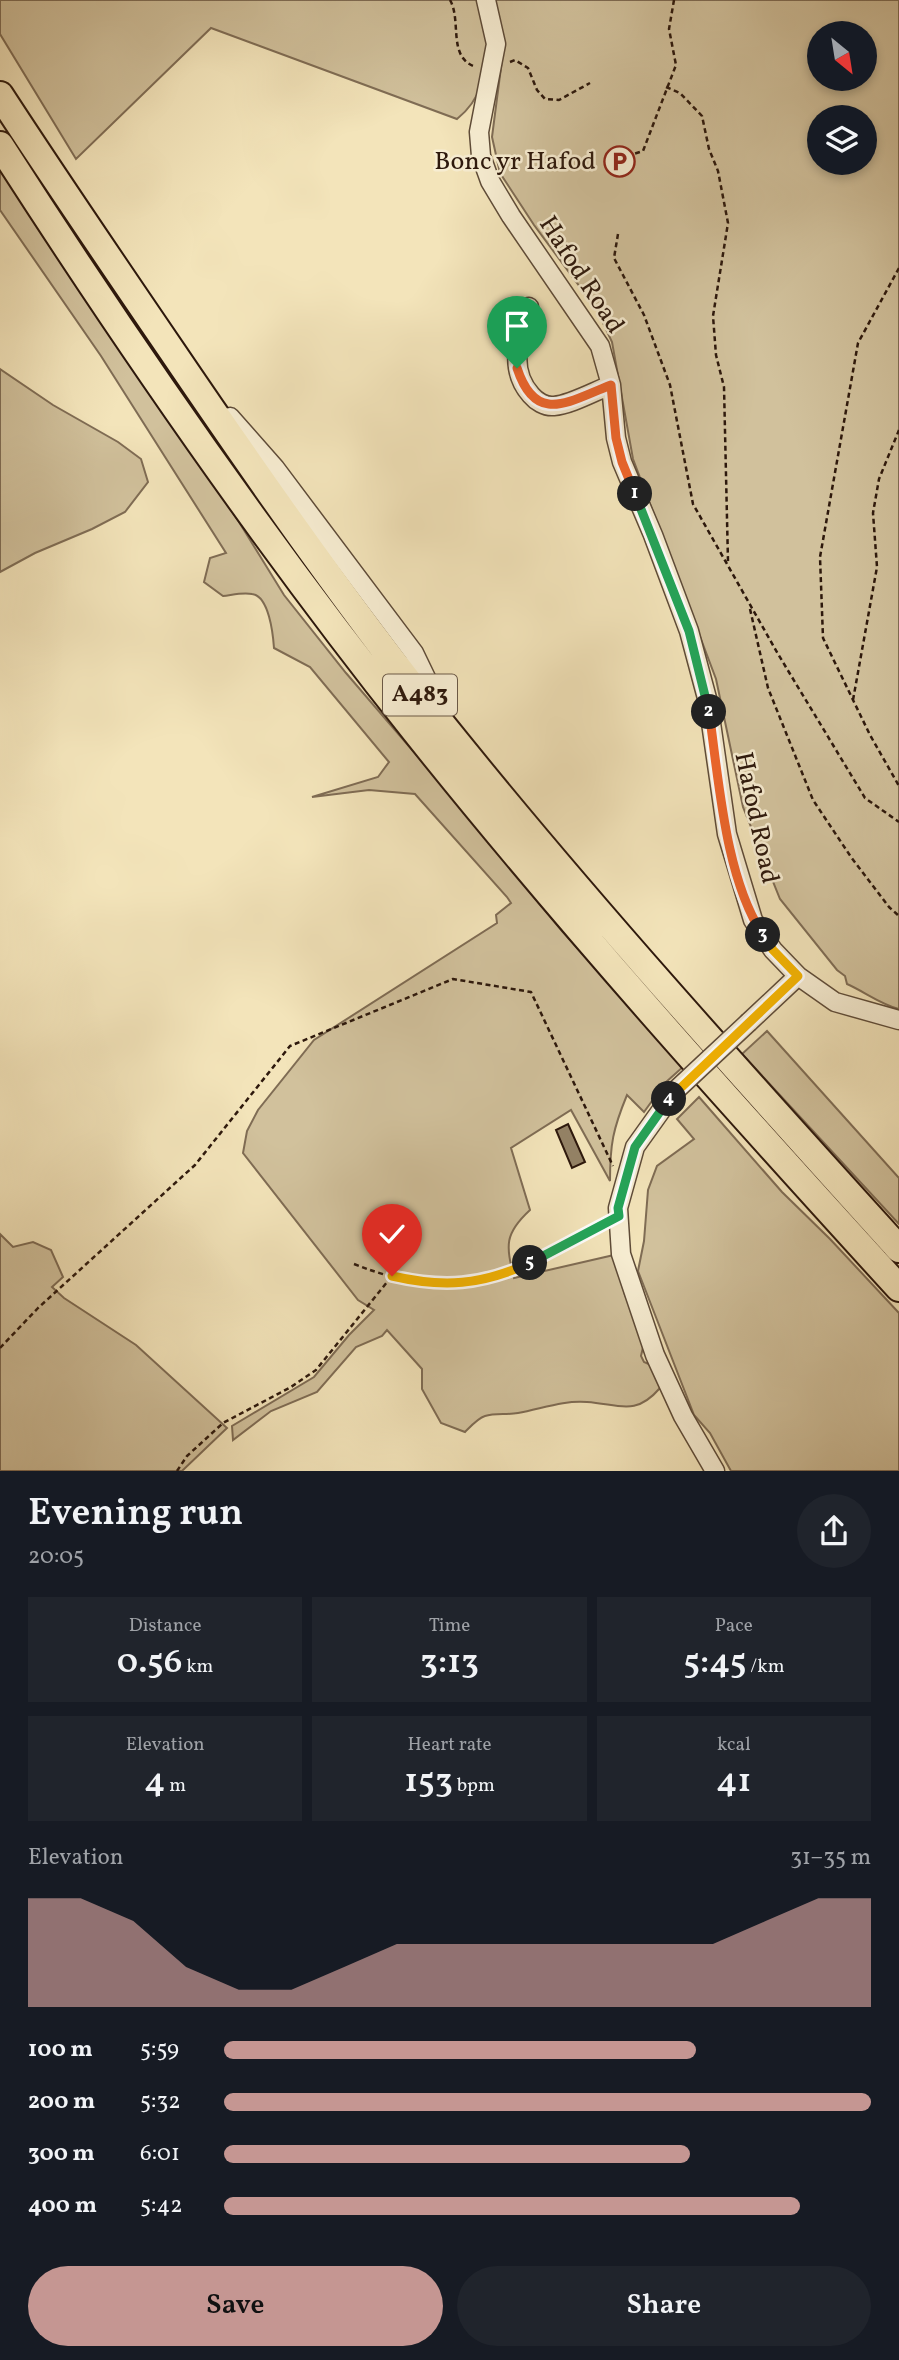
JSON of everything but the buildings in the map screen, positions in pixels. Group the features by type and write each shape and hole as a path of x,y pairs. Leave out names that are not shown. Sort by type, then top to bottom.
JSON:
{"highway":[{"name":"A483","path":"0,94 78,216 222,427 326,573 457,743 687,1014 899,1249"},
{"name":"A483","path":"0,145 71,256 258,524 413,729 577,929 747,1122 899,1288"}],"street":[{"name":"Hafod Road","path":"486,0 496,44 479,132 481,156 490,181 511,216 600,346 611,385 616,438 622,462 689,631 708,702 727,834 753,920 773,950 798,976 835,1002 899,1020"},
{"path":"529,307 516,348 517,368 525,389 536,400 555,406 611,385"},
{"path":"716,1471 683,1416 655,1355 621,1254 618,1208 635,1147 675,1091 798,976"}],"path":[{"path":"450,0 454,8 458,49 463,60 472,66 503,72 505,64 515,60 528,68 537,90 545,99 559,100 590,83"},
{"path":"627,156 643,151 676,65 669,29 674,0"},
{"path":"666,87 680,93 702,116 709,149 718,171 728,223 713,316 716,355 724,387 727,565"},
{"path":"618,234 614,258 644,315 670,385 693,504 749,604 865,798 899,822"},
{"path":"899,268 858,343 820,557 822,638 899,786"},
{"path":"853,700 877,567 873,513 879,479 899,430"},
{"path":"749,604 768,688 813,800 850,857 899,916"},
{"path":"0,1348 38,1308 195,1165 290,1046 453,979 531,992 624,1188"},
{"path":"354,1264 392,1276 438,1284 479,1281 527,1265 619,1216"},
{"path":"177,1471 187,1456 223,1423 291,1387 316,1370 392,1276"}],"shaded area":[{"path":"0,0 479,0 487,33 487,61 478,93 457,119 211,28 76,159 0,34"},
{"path":"492,0 899,0 899,1009 847,984 845,976 837,970 780,899 743,807 716,679 633,459 612,342 597,310 534,225 500,173 492,137 503,52"},
{"path":"0,165 239,522 284,595 562,931 684,1066 665,1083 644,1112 627,1095 613,1137 610,1181 571,1110 511,1148 530,1210 515,1226 509,1241 509,1257 514,1278 614,1255 625,1295 645,1339 641,1356 644,1362 651,1365 660,1388 643,1403 626,1407 569,1402 518,1413 489,1415 465,1432 441,1423 422,1389 422,1369 387,1330 382,1336 356,1347 317,1392 271,1411 233,1440 232,1426 314,1377 374,1310 358,1300 243,1153 247,1131 258,1110 314,1040 497,923 496,915 511,903 415,794 369,790 312,797 378,777 389,762 310,667 274,648 269,616 258,596 245,593 223,596 204,582 210,558 226,553 101,356 0,210"},
{"path":"0,369 141,459 148,482 125,512 0,572"},
{"path":"767,1031 899,1178 899,1224 742,1054"},
{"path":"699,1097 782,1192 899,1313 899,1471 731,1471 710,1433 694,1415 638,1271 644,1241 648,1190 657,1166 694,1139 677,1119"},
{"path":"0,1234 13,1247 33,1242 51,1250 63,1277 52,1287 64,1298 136,1345 227,1428 182,1471 0,1471"}],"place":[{"name":"Bonc yr Hafod","path":"619,162"}],"route":[{"path":"392,1276 438,1284 479,1281 527,1265 619,1216 618,1208 635,1147 675,1091 798,976 773,950 753,920 739,879 727,834 708,702 689,631 622,462 616,438 611,385 569,402 555,406 546,405 525,389 517,368"}]}
